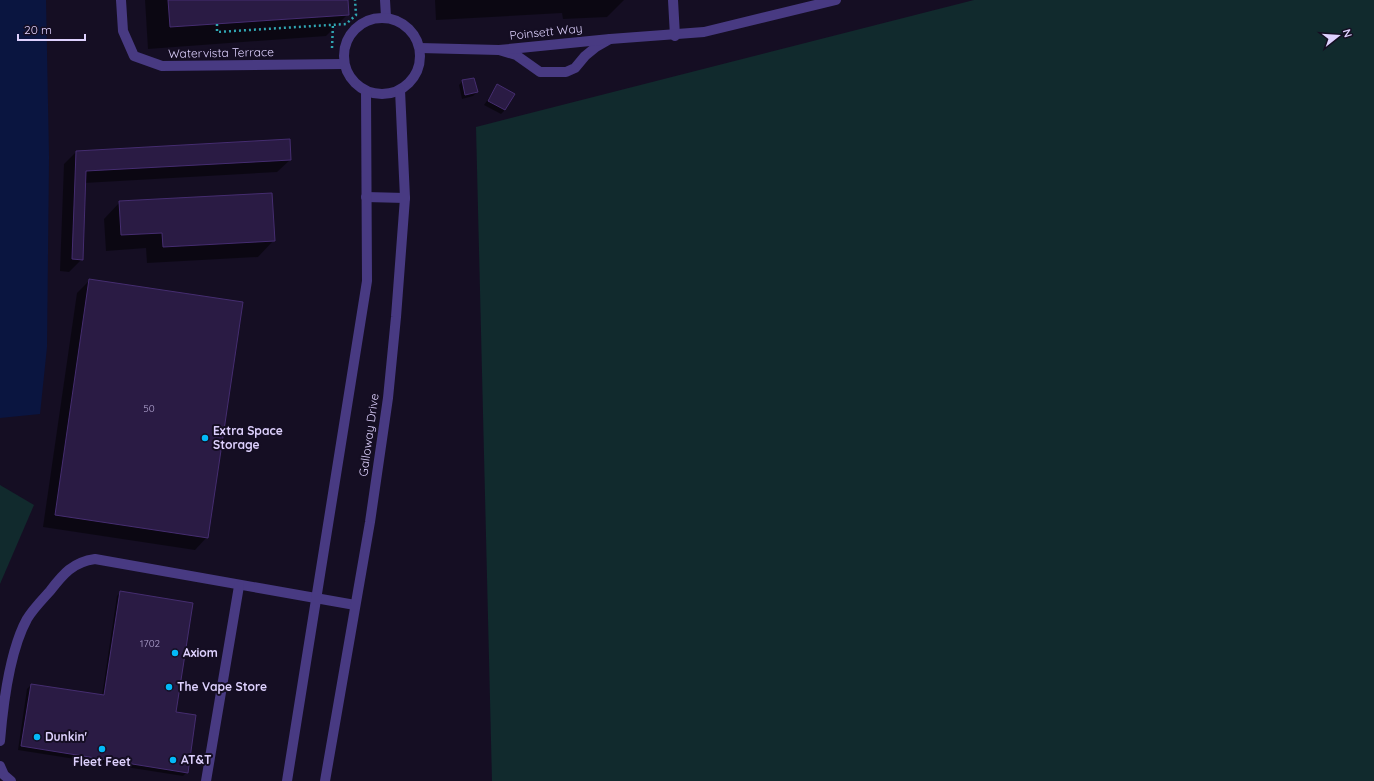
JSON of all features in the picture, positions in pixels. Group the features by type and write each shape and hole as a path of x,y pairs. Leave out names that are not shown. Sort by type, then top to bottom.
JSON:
{"street":[{"name":"Watervista Terrace","path":"121,0 123,31 134,56 162,66 344,64"},
{"path":"385,0 386,17"},
{"path":"673,0 675,36"},
{"name":"Poinsett Way","path":"420,48 499,50 610,39 675,36 704,32 836,0"},
{"path":"386,17 398,20 408,27 420,48 420,60 416,72 410,82 400,90 389,94 375,94 366,91 350,78 344,64 343,52 346,40 353,30 362,22 374,18 386,17"},
{"path":"499,50 516,55 540,72 566,72 575,68 585,56 596,47 610,39"},
{"name":"Galloway Drive","path":"325,781 370,522 388,398 405,198 400,90"},
{"name":"Galloway Drive","path":"287,781 367,281 366,91"},
{"path":"366,197 405,198"},
{"path":"0,740 13,659 17,642 27,619 59,579 73,566 83,560 95,559 239,586 355,605"},
{"path":"206,781 239,586"},
{"path":"0,766 4,775 11,781"}],"path":[{"path":"217,24 217,32 346,24 356,15 355,0"},
{"path":"332,64 333,24"}],"green space":[{"path":"974,0 1374,0 1374,781 492,781 476,127"},
{"path":"0,485 34,505 0,584"}],"shaded area":[{"path":"0,0 46,0 49,157 47,347 40,414 0,418"}],"building":[{"path":"168,0 348,0 349,15 170,27"},
{"path":"474,78 478,92 465,95 462,80"},
{"path":"497,84 515,94 505,110 488,101"},
{"path":"290,139 291,160 86,171 83,260 72,259 76,151"},
{"path":"272,193 275,241 163,247 162,233 121,235 119,201"},
{"path":"89,279 243,302 208,538 55,515"},
{"path":"120,591 193,603 176,712 196,715 188,773 21,746 31,684 104,695"}],"place":[{"name":"Extra Space Storage","path":"205,438"},
{"name":"Axiom","path":"175,653"},
{"name":"The Vape Store","path":"169,687"},
{"name":"Dunkin'","path":"37,737"},
{"name":"Fleet Feet","path":"102,749"},
{"name":"AT&T","path":"173,760"}]}
